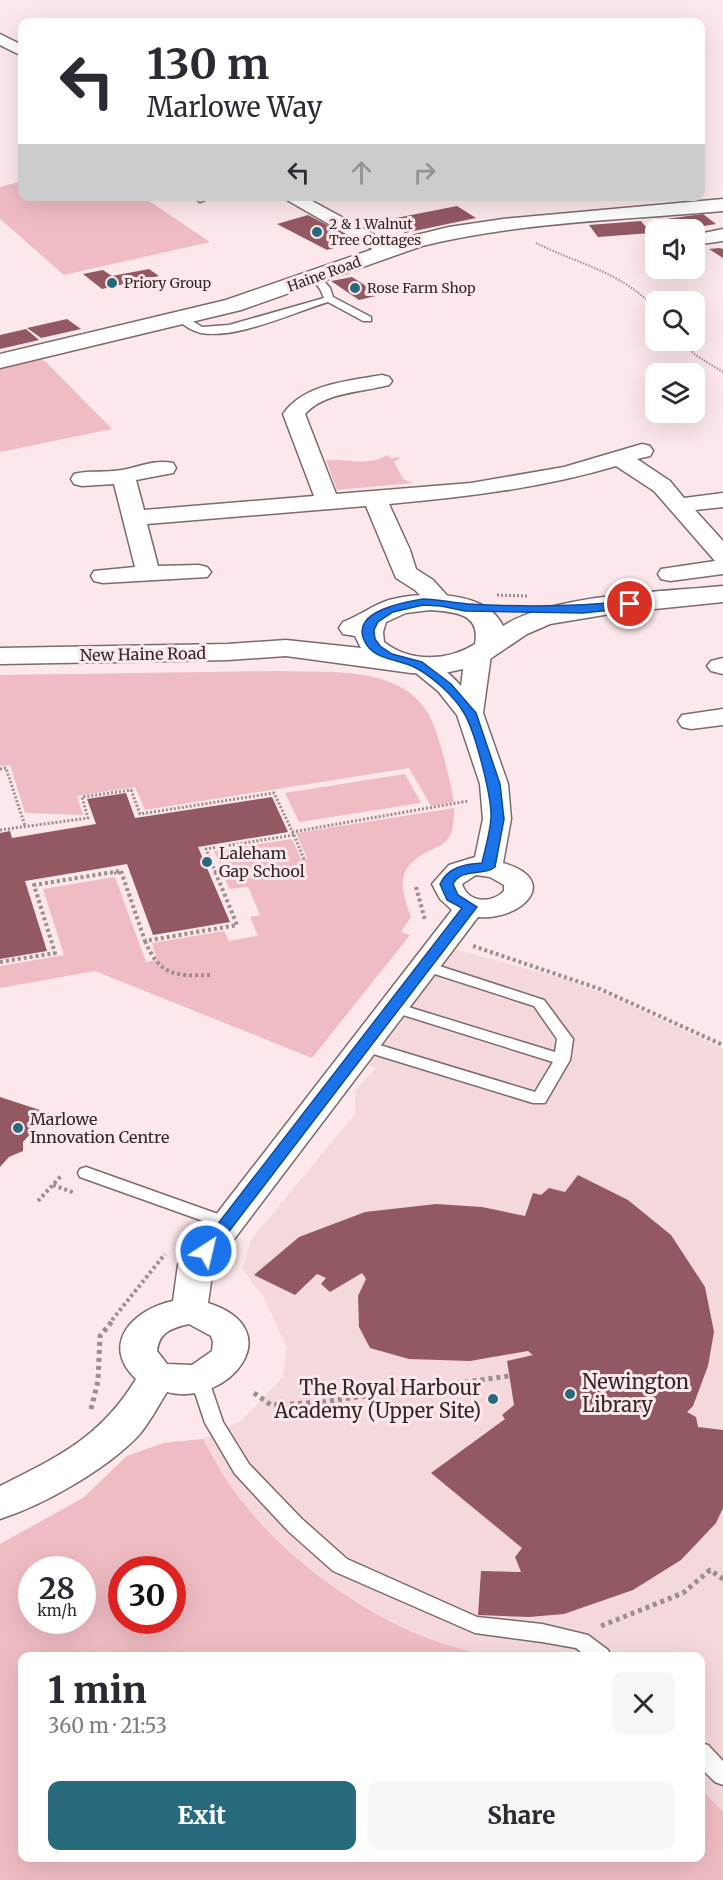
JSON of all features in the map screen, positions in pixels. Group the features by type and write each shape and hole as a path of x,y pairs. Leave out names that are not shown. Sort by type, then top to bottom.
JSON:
{"main road":[{"name":"Haine Road","path":"0,361 233,305 388,250 449,233 503,225 723,205"},
{"name":"New Haine Road","path":"286,648 411,663 450,663 483,650 531,621 583,610 723,594"},
{"name":"New Haine Road","path":"0,656 228,652 286,648 330,637 414,603 583,610"},
{"path":"453,605 481,615 491,625 494,635 483,650"},
{"name":"New Haine Road","path":"381,615 368,630 369,639 376,648 388,656 411,663"}],"street":[{"path":"0,39 18,49"},
{"path":"298,201 388,250"},
{"path":"705,239 723,235"},
{"path":"327,501 294,414 300,406 314,398 382,381"},
{"path":"134,518 375,499 506,485 567,473 642,451"},
{"path":"620,458 662,486 723,556"},
{"path":"82,479 124,477 145,470 165,468"},
{"path":"124,477 148,573"},
{"path":"375,499 398,550 405,573 453,605"},
{"path":"680,505 723,500"},
{"path":"670,574 723,567"},
{"path":"103,576 199,572"},
{"path":"381,615 405,573"},
{"path":"470,713 483,650"},
{"path":"411,663 447,686 470,713 494,784 497,819 488,867"},
{"path":"691,721 723,717"},
{"path":"465,868 499,869 515,879 519,886 517,893 504,904 482,908 470,907 452,898 447,884 456,872 465,868"},
{"path":"189,1311 196,1265 424,966 462,941 470,907"},
{"path":"189,1311 204,1313 217,1319 226,1329 231,1339 230,1351 224,1362 213,1371 199,1378 178,1379 158,1375 147,1368 140,1358 137,1347 148,1325 174,1312 189,1311"},
{"path":"0,1504 68,1468 100,1447 125,1424 158,1375"}],"lane":[{"path":"316,277 325,288 329,299 367,319"},
{"path":"182,319 201,330 223,329 265,319 329,299"},
{"path":"363,1046 539,1099 562,1060 565,1040 539,1003 424,966"},
{"path":"392,1007 562,1060"},
{"path":"86,1173 226,1223"},
{"path":"199,1378 214,1423 242,1469 295,1525 339,1565 475,1625 542,1632 581,1641 596,1652"},
{"path":"705,1757 723,1774"}],"path":[{"path":"503,225 557,254 623,282 645,298"},
{"path":"690,351 723,372"},
{"path":"0,769 6,768 25,826"},
{"path":"0,830 88,818 82,797 131,790 140,814 274,793 304,859"},
{"path":"145,941 237,925 206,849 473,800 470,792"},
{"path":"0,963 56,953 34,885 121,871 152,961 163,970 179,975 210,975"},
{"path":"417,878 416,892 426,919 421,932 462,941 600,988 723,1045"},
{"path":"38,1202 60,1176"},
{"path":"254,1394 271,1405 322,1402 509,1376"},
{"path":"581,1641 601,1626 683,1593 711,1570 723,1579"}],"shaded area":[{"path":"18,182 18,201 149,201 210,242 64,275 0,219 0,187"},
{"path":"34,358 45,361 112,429 0,452 0,366"},
{"path":"387,455 390,458 401,457 394,462 403,479 413,483 337,490 326,460 373,461"},
{"path":"280,671 359,674 397,685 413,695 426,710 435,728 454,802 431,806 409,768 145,810 135,787 77,796 83,815 25,813 10,765 0,766 0,675"},
{"path":"405,774 421,803 299,822 285,793"},
{"path":"454,808 453,826 448,839 416,859 405,873 403,889 411,917 401,932 410,935 312,1058 95,971 0,988 0,966 64,955 43,889 115,877 146,962 157,960 152,943 224,931 229,941 258,936 250,917 260,915 248,887 229,889 214,851 292,839 301,859 307,858 296,833"},
{"name":"The Royal Harbour Academy (Upper Site)","path":"454,949 564,979 616,999 723,1049 723,1880 0,1880 0,1544 83,1498 127,1456 164,1443 203,1439 241,1421 283,1377 287,1348 263,1296 242,1269 251,1240 355,1114 355,1091 376,1068 366,1063"},
{"path":"203,1439 217,1465 245,1505 295,1557 325,1581 357,1603 390,1621 425,1637 475,1652 18,1652 18,1862 705,1862 705,1793 723,1812 723,1880 0,1880 0,1544 83,1498 127,1456 164,1443"}],"building":[{"path":"457,206 476,218 405,233 386,220"},
{"path":"703,214 716,224 705,226 705,219 666,219"},
{"name":"2 & 1 Walnut Tree Cottages","path":"308,215 358,241 327,250 277,224"},
{"path":"641,221 645,226 645,233 598,237 589,225"},
{"path":"709,249 723,249 723,258"},
{"name":"Priory Group","path":"149,269 159,276 102,289 83,274 103,270 112,276"},
{"name":"Rose Farm Shop","path":"352,277 380,295 359,300 331,281"},
{"path":"67,319 81,329 41,338 27,328"},
{"path":"26,329 39,340 0,349 0,335"},
{"path":"126,793 135,818 272,797 288,832 198,847 230,922 153,935 127,864 25,881 47,951 0,959 0,833 10,831 12,838 96,824 87,799"},
{"name":"Marlowe Innovation Centre","path":"0,1097 49,1113 23,1142 23,1151 9,1157 0,1167"},
{"path":"578,1175 628,1200 671,1235 705,1287 714,1332 708,1366 693,1406 687,1412 696,1417 698,1427 723,1430 723,1508 716,1523 681,1560 633,1590 564,1614 529,1617 478,1615 481,1571 521,1572 515,1557 522,1548 431,1473 505,1419 502,1415 514,1405 507,1361 533,1355 528,1351 470,1361 409,1359 370,1348 359,1327 358,1296 366,1279 362,1273 330,1292 321,1284 326,1278 317,1274 295,1295 254,1275 299,1237 365,1212 436,1204 482,1207 525,1216 533,1193 541,1195 549,1188 565,1192"}],"place":[{"name":"2 & 1 Walnut Tree Cottages","path":"317,232"},
{"name":"Priory Group","path":"112,283"},
{"name":"Rose Farm Shop","path":"355,288"},
{"name":"Laleham Gap School","path":"207,862"},
{"name":"Marlowe Innovation Centre","path":"18,1128"},
{"name":"Newington Library","path":"570,1394"},
{"name":"The Royal Harbour Academy (Upper Site)","path":"493,1399"}],"route":[{"path":"206,1251 470,907 452,898 447,884 450,878 465,868 488,867 497,819 494,784 470,713 447,686 418,664 388,656 376,648 369,639 368,630 373,620 389,609 423,602 441,602 465,608 583,610 630,604"}]}
